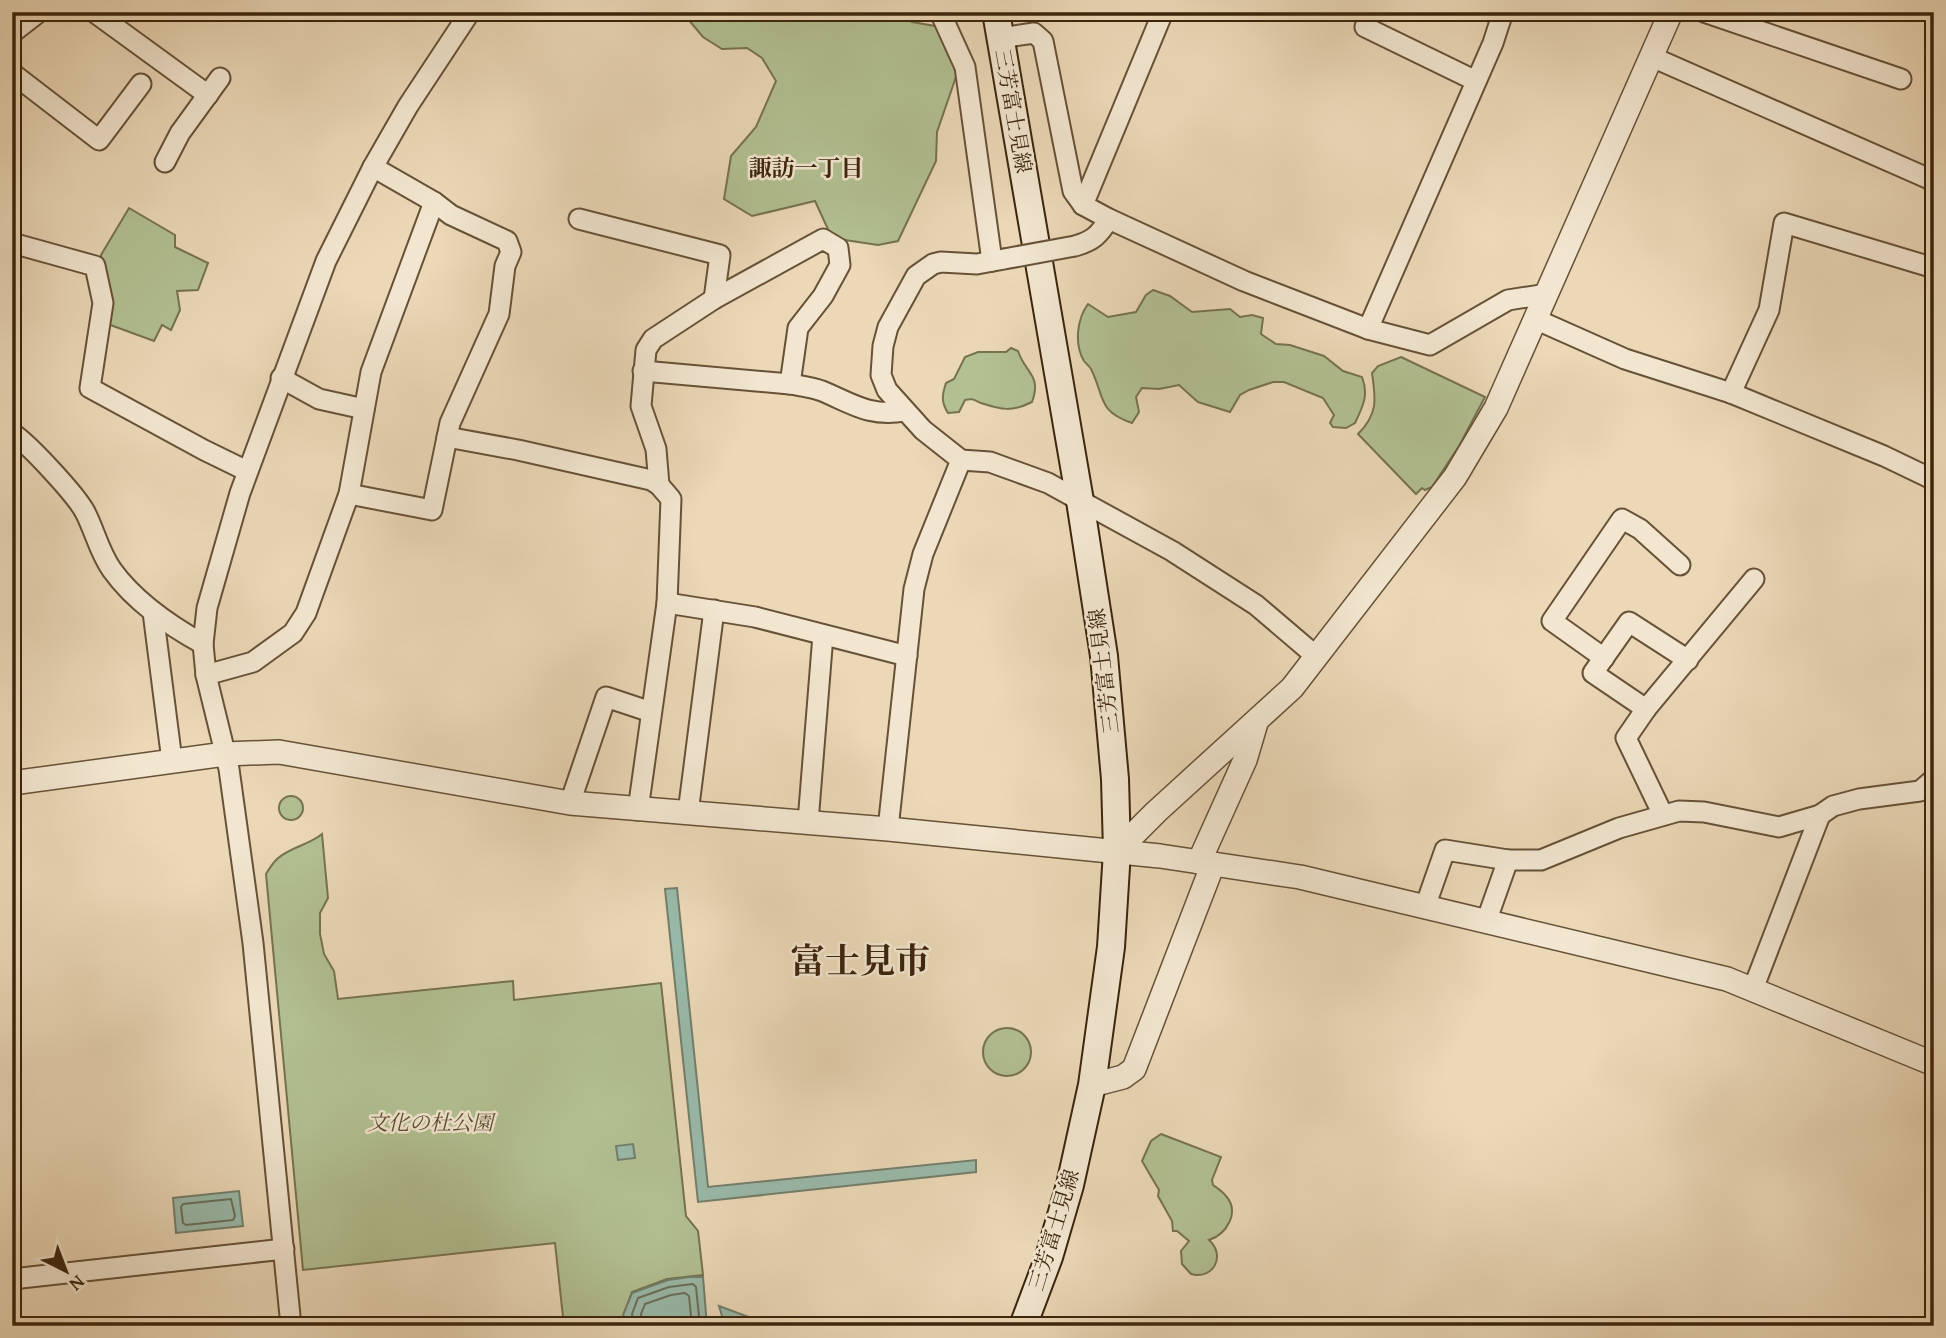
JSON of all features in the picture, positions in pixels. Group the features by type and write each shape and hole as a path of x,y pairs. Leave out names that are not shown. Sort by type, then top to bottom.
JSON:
{"main road":[{"name":"三芳富士見線","path":"998,25 1080,501 1111,720 1117,851 1111,947 1092,1085 1070,1185 1049,1257 1023,1326"}],"street":[{"path":"94,12 208,95"},
{"path":"291,1326 253,943 234,800 206,675 203,644 207,608 247,471 326,261 373,167 408,106 470,12"},
{"path":"940,12 965,67 998,260"},
{"path":"1083,205 1163,12"},
{"path":"1371,12 1365,27 1476,80"},
{"path":"1368,329 1493,43 1503,12"},
{"path":"1117,851 1292,688 1455,477 1496,408 1671,12"},
{"path":"1704,12 1901,79"},
{"path":"998,25 1034,33 1043,41 1073,191 1083,205 1109,219 1244,281 1368,329 1430,345 1508,300 1546,294"},
{"path":"1652,57 1934,181"},
{"path":"12,73 99,139 141,84"},
{"path":"165,162 180,132 220,78"},
{"path":"349,494 432,510 450,423 499,314 505,266 511,252 507,241 451,215 434,202 373,167"},
{"path":"206,675 253,662 293,633 306,613 349,494 371,372 434,202"},
{"path":"579,219 720,255 714,299"},
{"path":"1109,219 1098,236 1090,242 977,264 933,264 916,276 888,327 880,364 887,390 923,430 961,460 990,462 1048,482 1172,551 1256,605 1317,657"},
{"path":"1731,393 1769,310 1784,223 1934,268"},
{"path":"659,485 656,449 641,406 646,350 653,339 714,299 823,239 838,248 840,265 823,296 798,328 790,384"},
{"path":"12,243 95,265 103,303 90,388 247,471"},
{"path":"1535,319 1626,359 1731,393 1934,480"},
{"path":"643,371 790,384 813,388 855,407 891,413 905,411"},
{"path":"281,378 319,399 363,409"},
{"path":"447,437 650,480 659,485 672,503 667,603 638,810"},
{"path":"16,440 49,469 85,513 111,569 153,612 203,644"},
{"path":"888,829 914,589 923,554 961,460"},
{"path":"1604,658 1552,621 1622,519 1640,528 1680,565"},
{"path":"1662,815 1626,738 1646,709 1755,579"},
{"path":"667,603 810,630 907,656"},
{"path":"688,813 714,610"},
{"path":"153,612 172,761"},
{"path":"1646,709 1593,673 1629,622 1688,660"},
{"path":"808,822 823,635"},
{"path":"570,803 606,697 651,712"},
{"path":"1092,1085 1123,1077 1134,1069 1206,863 1245,761 1255,723"},
{"path":"12,783 225,754 291,752 570,803 888,829 1117,851 1206,863 1300,877 1727,979 1934,1064"},
{"path":"1425,906 1445,850 1508,860 1541,860 1619,828 1679,811 1704,811 1779,827 1820,815 1833,806 1858,799 1920,791 1934,779"},
{"path":"1753,989 1820,815"},
{"path":"1486,922 1508,860"},
{"path":"12,1279 284,1249"}],"green space":[{"path":"682,12 900,12 912,22 941,27 959,68 937,132 936,161 898,241 878,245 832,238 815,201 752,216 724,199 731,156 756,127 776,81 762,58 747,48 722,49 703,37"},
{"path":"129,208 175,235 175,247 208,263 198,290 177,291 180,310 171,330 162,325 154,341 105,323 107,301 101,255"},
{"path":"1153,290 1170,296 1192,312 1230,309 1240,317 1252,315 1263,318 1261,334 1276,344 1290,345 1324,356 1343,371 1362,377 1365,395 1355,423 1346,428 1333,427 1330,423 1334,415 1323,398 1284,382 1273,382 1240,395 1230,412 1198,402 1179,385 1159,389 1142,388 1136,397 1139,412 1132,423 1113,413 1107,408 1091,369 1081,354 1078,332 1081,317 1088,304 1108,317 1136,312 1146,295"},
{"path":"1011,348 1018,351 1034,380 1035,393 1032,402 1007,409 968,399 959,412 948,413 943,402 946,383 954,379 965,357 978,352 1006,352"},
{"path":"1401,357 1485,397 1459,446 1432,487 1425,490 1422,488 1416,494 1358,434 1369,420 1374,406 1372,373 1378,366"},
{"path":"291,796 299,800 303,808 299,816 291,820 283,816 279,808 283,800"},
{"name":"文化の杜公園","path":"322,834 328,898 320,913 320,934 324,954 334,971 338,999 513,981 514,1000 661,983 686,1216 698,1231 703,1275 667,1279 632,1292 623,1316 628,1326 564,1326 555,1243 303,1270 266,874 282,855"},
{"path":"1007,1028 1024,1035 1031,1052 1024,1069 1007,1076 990,1069 983,1052 990,1035"},
{"path":"1161,1134 1221,1157 1212,1180 1213,1185 1230,1202 1232,1215 1226,1228 1209,1240 1217,1252 1217,1259 1215,1265 1206,1273 1191,1274 1182,1264 1181,1251 1189,1241 1177,1231 1173,1231 1172,1221 1158,1196 1159,1190 1142,1161 1151,1141"}],"water":[{"path":"677,888 708,1187 976,1160 976,1172 698,1202 665,889"},
{"path":"633,1144 635,1158 618,1160 616,1146"},
{"path":"239,1191 243,1226 176,1233 173,1198"},
{"path":"703,1277 707,1326 629,1326 623,1315 632,1293 668,1280"},
{"path":"719,1306 749,1317 745,1326 725,1326"}],"district":[{"name":"諏訪一丁目","path":"806,168"},
{"name":"富士見市","path":"860,961"}]}
